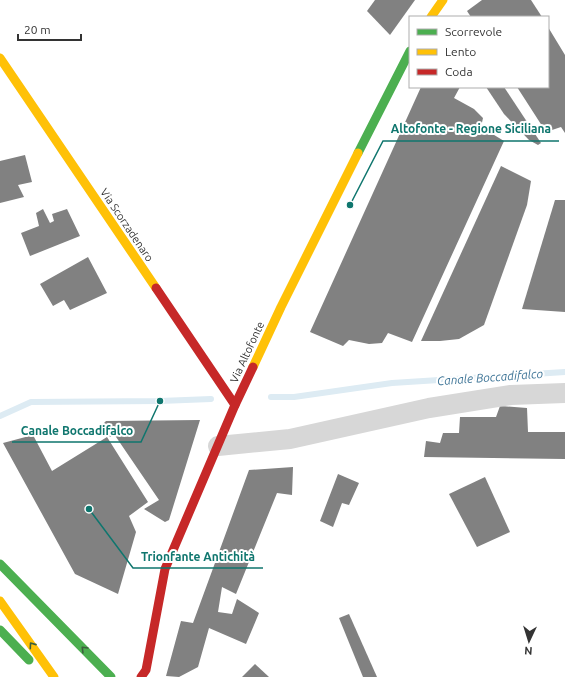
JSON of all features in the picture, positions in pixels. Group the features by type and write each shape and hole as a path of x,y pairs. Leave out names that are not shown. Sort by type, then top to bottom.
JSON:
{"street":[{"path":"432,16 443,0"},
{"name":"Via Altofonte","path":"141,677 146,670 165,569 235,405 312,245 409,52"},
{"name":"Via Scorzadenaro","path":"0,58 235,405"},
{"path":"218,446 290,439 429,408 511,396 565,393"},
{"path":"0,564 111,677"},
{"path":"0,601 54,677"},
{"path":"0,630 45,677"}],"building":[{"path":"375,0 415,0 390,35 367,11"},
{"path":"482,0 531,0 541,16 470,16 467,11"},
{"path":"549,29 565,55 565,133 561,127 546,132 518,88 549,88"},
{"path":"421,88 459,88 454,98 474,109 483,118 481,127 504,141 412,342 388,333 382,343 369,344 349,340 343,346 310,332"},
{"path":"487,88 505,88 541,143 538,145 529,140 504,114"},
{"path":"25,155 32,182 18,185 24,197 0,203 0,161"},
{"path":"501,166 531,181 527,205 484,325 459,339 421,341"},
{"path":"555,200 565,200 565,312 522,309"},
{"path":"43,209 50,223 54,221 52,214 67,209 80,236 30,256 21,233 39,226 36,213"},
{"path":"88,257 107,293 70,310 64,300 53,306 40,284"},
{"path":"500,406 527,408 528,432 565,432 565,459 424,457 426,441 440,443 443,433 459,433 460,417 496,417"},
{"path":"200,420 169,520 165,522 144,509 159,500 114,434 110,437 101,426 106,421"},
{"path":"33,435 52,471 107,437 148,502 129,516 136,532 118,594 75,574 3,443"},
{"path":"293,467 292,495 277,493 236,594 222,587 218,612 232,614 237,599 259,613 246,644 209,628 198,667 179,677 166,676 181,621 193,623 249,470"},
{"path":"338,474 359,483 349,505 342,503 333,527 320,521"},
{"path":"485,477 510,532 477,547 449,494"},
{"path":"349,614 377,677 363,677 339,618"},
{"path":"255,664 269,677 242,677"}],"waterway":[{"name":"Canale Boccadifalco","path":"271,397 294,397 392,383 565,372"},
{"name":"Canale Boccadifalco","path":"0,416 31,402 211,399"}],"traffic: fast":[{"path":"358,153 409,53"},
{"path":"0,564 111,677"},
{"path":"0,630 29,660"}],"traffic: slow":[{"path":"432,16 443,0"},
{"path":"0,58 156,288"},
{"path":"253,367 281,307 358,153"},
{"path":"0,601 54,677"}],"traffic: jam":[{"path":"156,288 235,405"},
{"path":"141,677 146,670 165,569 235,405 253,367"}],"place":[{"name":"Altofonte - Regione Siciliana","path":"350,205"},
{"name":"Canale Boccadifalco","path":"160,401"},
{"name":"Trionfante Antichità","path":"89,509"}]}
